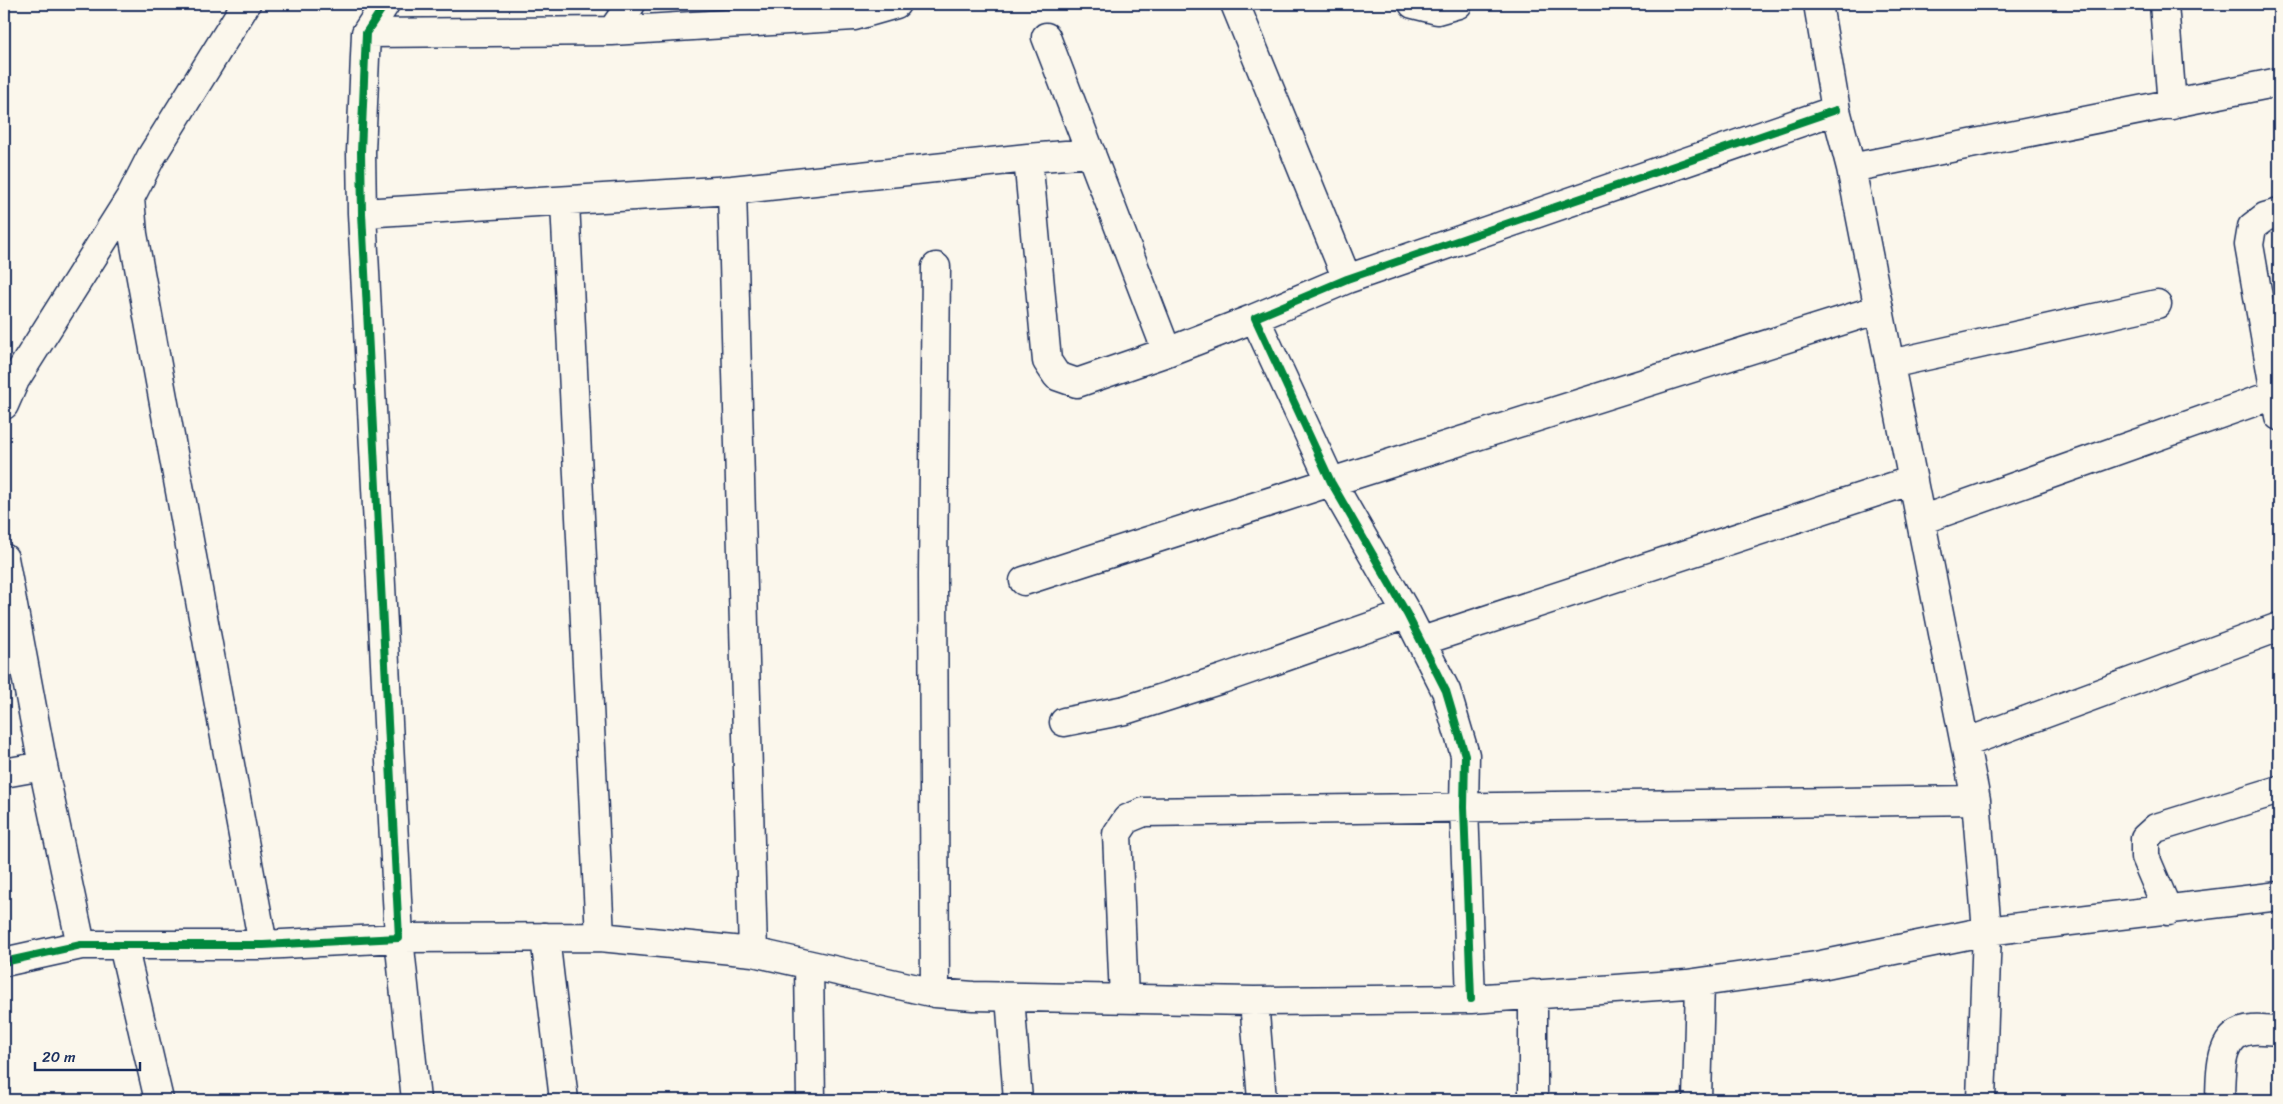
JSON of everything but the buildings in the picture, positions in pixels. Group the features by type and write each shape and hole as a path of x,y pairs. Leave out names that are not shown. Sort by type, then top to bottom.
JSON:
{"street":[{"path":"4,405 15,380 130,198 151,157 246,4"},
{"path":"385,4 366,33 361,152 362,213 400,938 416,1100"},
{"path":"612,31 631,4"},
{"path":"366,33 612,31 852,10 896,4"},
{"path":"1235,4 1347,279"},
{"path":"1413,4 1437,10 1458,4"},
{"path":"1818,4 1836,110 1851,168 1976,800 1987,931 1981,1100"},
{"path":"2164,4 2172,105"},
{"path":"1046,37 1167,352"},
{"path":"1851,168 2279,82"},
{"path":"1028,158 1046,361 1057,376 1077,383 1167,352 1255,318 1347,279 1836,110"},
{"path":"362,213 565,202 732,190 1091,153"},
{"path":"732,190 753,952"},
{"path":"130,198 134,234 263,945"},
{"path":"565,202 600,937"},
{"path":"1921,520 2278,402 2249,245 2252,227 2265,217 2279,213"},
{"path":"935,993 932,575 936,267"},
{"path":"1890,364 2157,304"},
{"path":"1024,581 1879,309"},
{"path":"1255,318 1331,482 1422,641 1446,690 1465,755 1464,807 1471,999"},
{"path":"1422,641 1913,480"},
{"path":"4,558 43,766 81,945"},
{"path":"1064,722 1125,710 1222,679 1407,614"},
{"path":"1965,743 2279,627"},
{"path":"4,773 43,766"},
{"path":"2168,911 2145,856 2145,838 2156,828 2279,790"},
{"path":"1124,998 1117,834 1126,819 1144,812 1976,800"},
{"path":"4,962 81,945 263,945 400,938 600,937 753,952 808,966 935,993 1010,997 1254,1001 1471,999 1700,983 1816,966 1987,931 2168,911 2279,896"},
{"path":"546,937 564,1100"},
{"path":"123,945 159,1100"},
{"path":"808,966 811,1100"},
{"path":"1697,1100 1700,983"},
{"path":"1533,994 1533,1100"},
{"path":"1010,997 1018,1100"},
{"path":"1254,1001 1262,1100"},
{"path":"2220,1100 2222,1062 2226,1045 2235,1035 2251,1030 2279,1031"}],"cycle path":[{"path":"4,962 81,945 263,945 399,938 362,213 361,152 366,33 385,4"},
{"path":"1471,999 1464,807 1465,755 1446,691 1407,614 1331,482 1255,318 1347,279 1836,110"}]}
